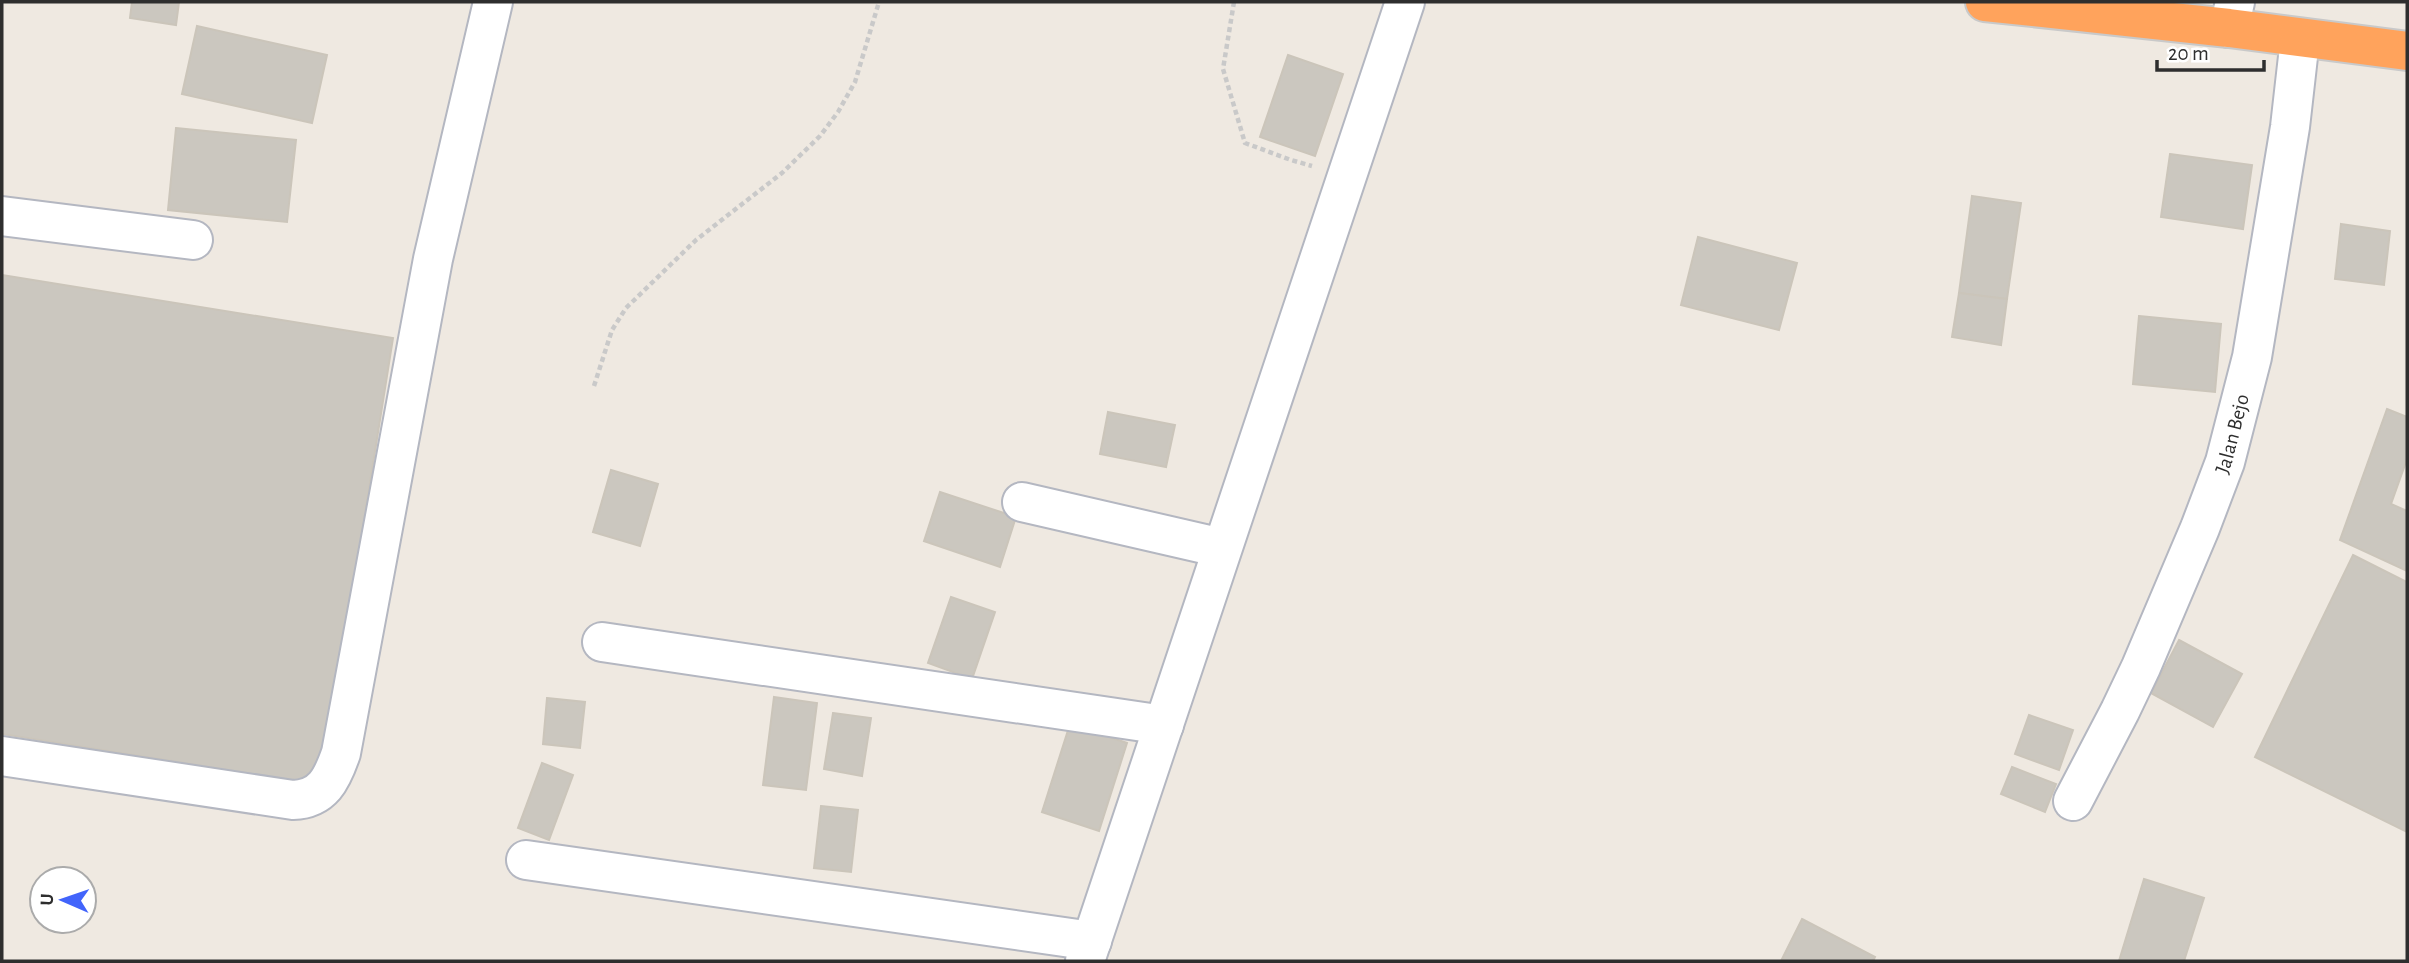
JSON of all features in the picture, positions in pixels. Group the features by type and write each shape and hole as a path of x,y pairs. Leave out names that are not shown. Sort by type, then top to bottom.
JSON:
{"highway":[{"path":"1985,2 2232,15 2300,39 2407,51"}],"street":[{"path":"2,756 293,800 313,796 331,780 341,753 433,259 493,2"},
{"path":"526,860 1088,951 1405,2"},
{"name":"Jalan Bejo","path":"2073,801 2141,667 2225,462 2252,357 2290,127 2300,39"},
{"path":"2,216 192,240"},
{"path":"1022,502 1222,548"},
{"path":"602,642 1164,725"}],"path":[{"path":"594,386 612,330 626,308 696,240 782,173 820,136 832,120 855,82 879,2"},
{"path":"1234,2 1223,69 1245,143 1291,160 1346,174"}],"building":[{"path":"132,2 179,2 176,25 130,18"},
{"path":"197,26 327,55 312,123 182,94"},
{"path":"1288,55 1343,74 1315,156 1260,137"},
{"path":"176,128 296,140 287,222 168,210"},
{"path":"2170,154 2252,165 2243,229 2161,217"},
{"path":"1972,196 2021,203 2007,299 1959,293"},
{"path":"2341,224 2390,231 2384,285 2335,279"},
{"path":"1698,237 1797,263 1779,330 1681,305"},
{"path":"2,275 393,338 322,785 2,734"},
{"path":"1959,293 2007,299 2001,345 1952,337"},
{"path":"2139,316 2221,324 2215,392 2133,384"},
{"path":"2387,409 2407,417 2407,459 2391,504 2407,511 2407,571 2340,540"},
{"path":"1108,412 1175,425 1166,467 1100,454"},
{"path":"611,470 658,484 640,546 593,532"},
{"path":"940,492 1016,517 1000,567 924,541"},
{"path":"2353,555 2407,582 2407,832 2255,757"},
{"path":"951,597 995,612 972,679 928,663"},
{"path":"2179,640 2242,674 2213,727 2151,693"},
{"path":"774,697 817,703 806,790 763,785"},
{"path":"547,698 585,702 580,748 543,744"},
{"path":"833,713 871,718 862,776 824,769"},
{"path":"2029,715 2073,730 2059,770 2015,754"},
{"path":"1070,724 1127,743 1099,831 1042,812"},
{"path":"542,763 573,775 549,840 518,828"},
{"path":"2012,767 2056,784 2045,812 2001,794"},
{"path":"821,806 858,810 851,872 814,868"},
{"path":"2144,879 2204,898 2184,961 2119,961"},
{"path":"1802,919 1875,957 1873,961 1781,961"}]}
